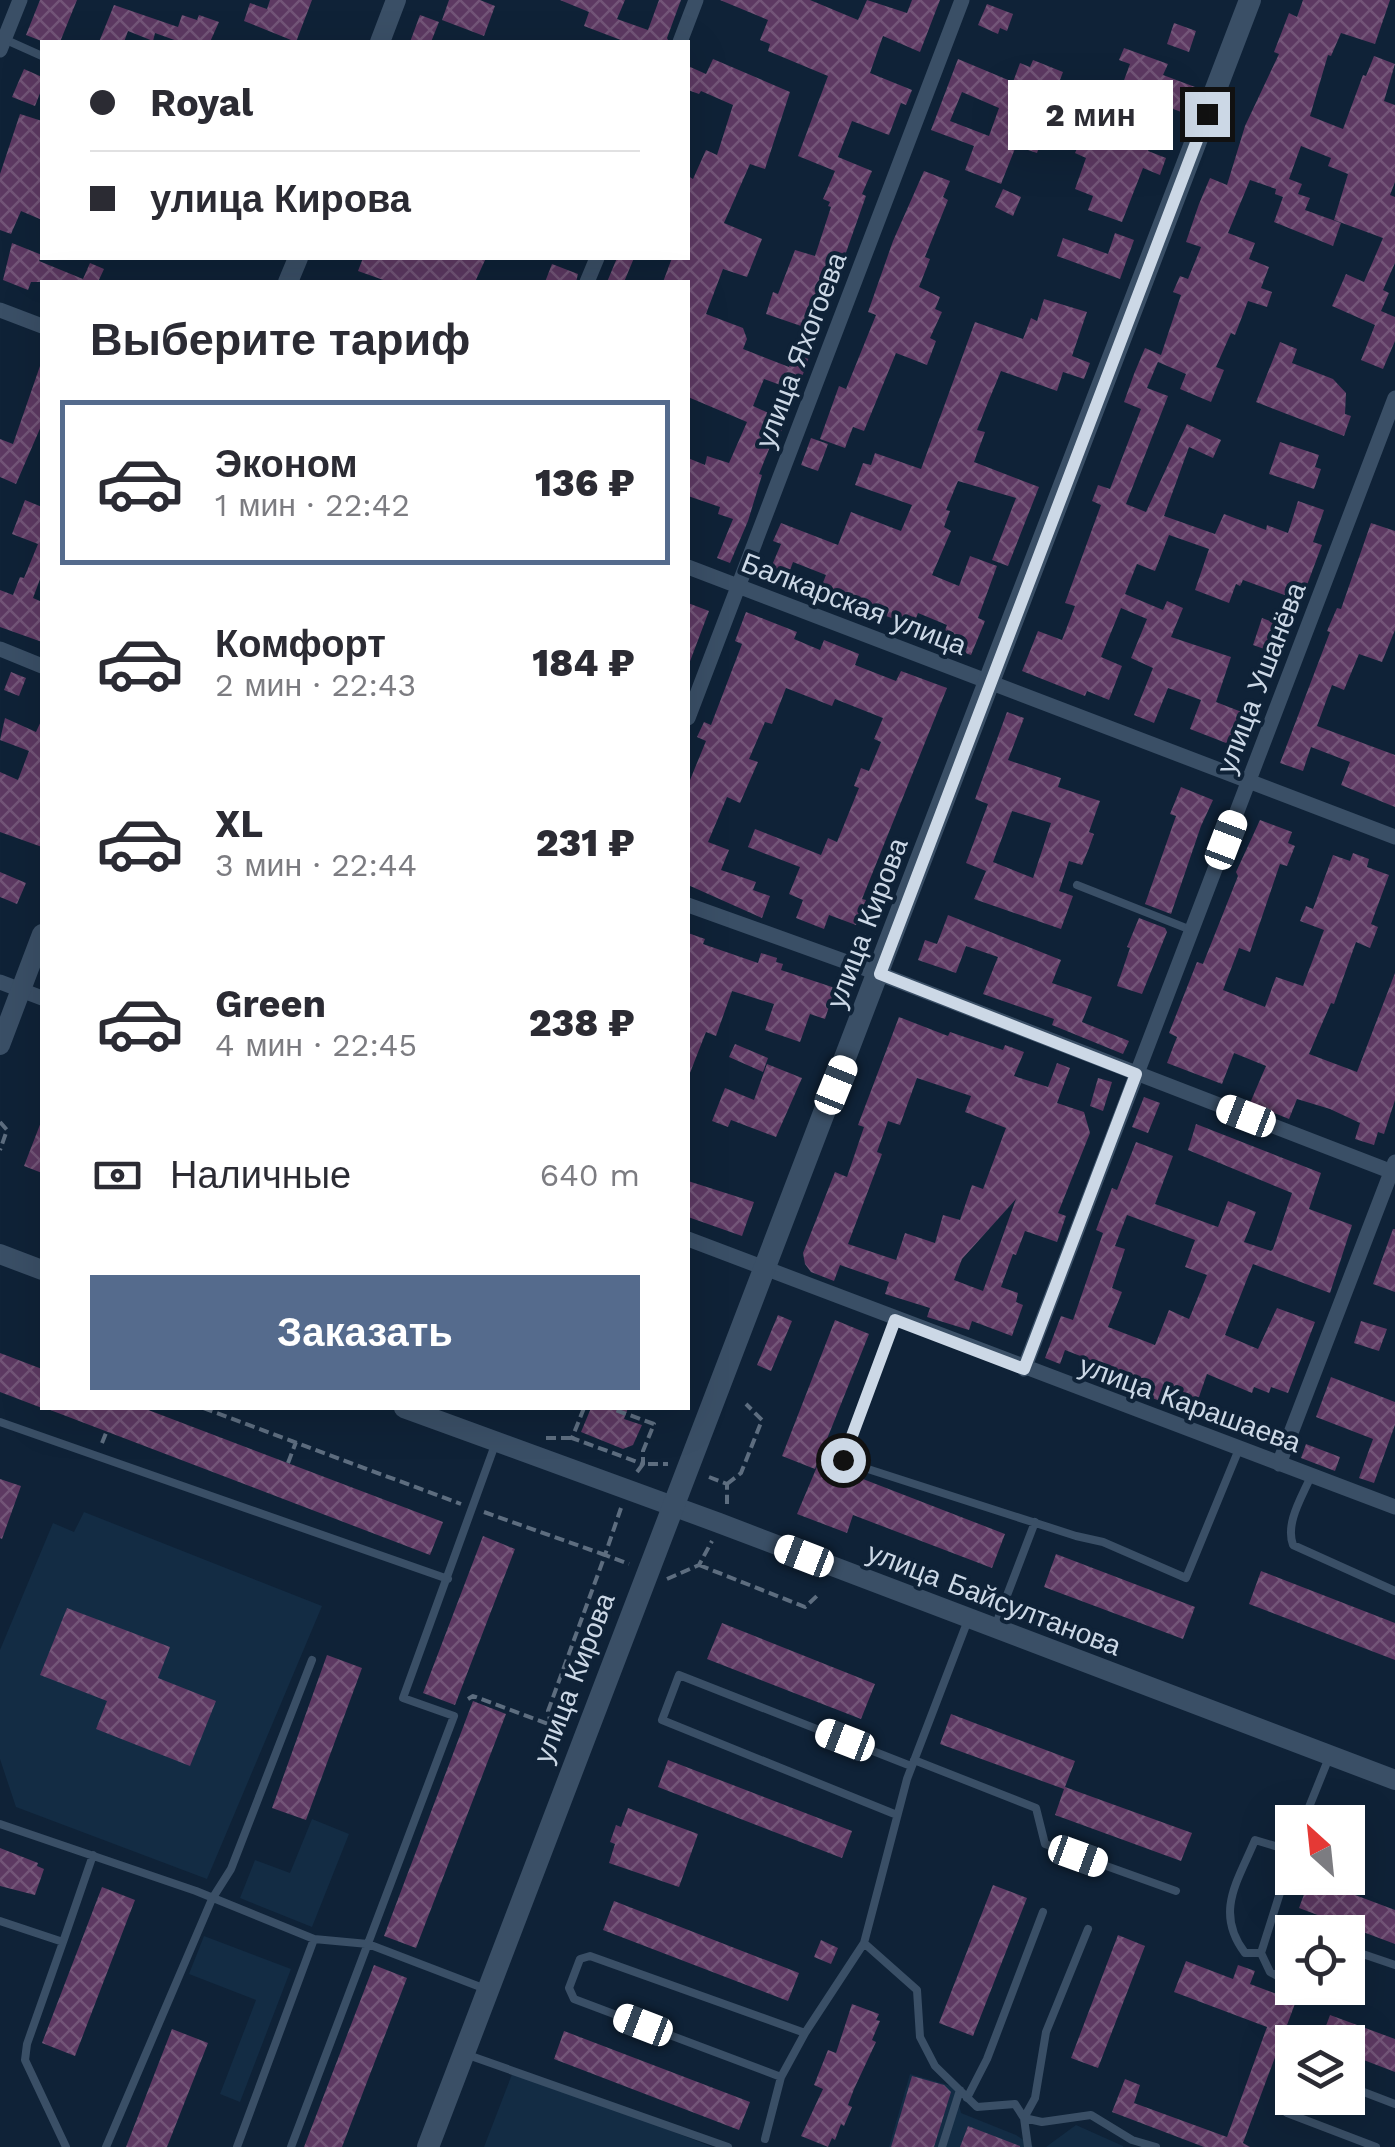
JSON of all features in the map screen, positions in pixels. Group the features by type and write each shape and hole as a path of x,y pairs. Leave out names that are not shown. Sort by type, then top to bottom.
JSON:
{"main road":[{"name":"улица Кирова","path":"428,2147 1250,0"}],"street":[{"path":"2,44 20,0"},
{"path":"381,40 396,0"},
{"path":"681,40 696,0"},
{"name":"улица Яхогоева","path":"690,713 962,0"},
{"path":"0,310 40,325"},
{"name":"улица Ушанёва","path":"1024,1369 1395,398"},
{"name":"Балкарская улица","path":"690,568 1395,837"},
{"path":"0,649 40,665"},
{"path":"690,907 880,974 1394,1169 1279,1464"},
{"path":"0,1045 40,940"},
{"path":"0,982 40,997"},
{"name":"улица Карашаева","path":"690,1241 1395,1507"},
{"path":"0,1254 40,1269"},
{"name":"улица Байсултанова","path":"409,1410 1395,1780"}],"lane":[{"path":"2,44 40,55"},
{"path":"1077,885 1192,930"},
{"path":"895,1320 843,1460 1103,1542 1186,1578 1239,1449"},
{"path":"0,1422 448,1580"},
{"path":"290,2147 454,1716 403,1698 496,1442"},
{"path":"1311,1476 1296,1508 1290,1539 1294,1545 1395,1591"},
{"path":"994,1628 1035,1522"},
{"path":"765,2139 781,2077 864,1944 913,1763 968,1618"},
{"path":"106,2147 212,1899 231,1869 312,1660"},
{"path":"898,1815 662,1720 679,1675 1036,1808 1045,1844 1176,1891"},
{"path":"1309,1805 1330,1755"},
{"path":"0,1824 94,1854 314,1939 368,1944 488,1990"},
{"path":"1261,1953 1244,1953 1236,1942 1228,1906 1255,1840 1275,1847"},
{"path":"66,2147 26,2060 27,2044 94,1854"},
{"path":"1275,1975 1261,1953 1279,1895"},
{"path":"967,2098 987,2060 1042,1912"},
{"path":"0,1921 63,1942"},
{"path":"1024,2118 1034,2098 1046,2032 1088,1929"},
{"path":"237,2147 314,1939"},
{"path":"864,1944 917,1990 920,2037 935,2066 977,2107 1015,2104 1024,2118 1028,2147"},
{"path":"1365,1955 1395,1965"},
{"path":"781,2077 574,1999 569,1988 580,1959 590,1956 805,2033"},
{"path":"464,2053 728,2147"},
{"path":"942,2147 960,2090"},
{"path":"1365,2093 1395,2104"},
{"path":"1291,2115 1376,2147"},
{"path":"1024,2118 1042,2122 1092,2116 1130,2143 1156,2147"}],"path":[{"path":"0,1122 8,1130 0,1150"},
{"path":"726,1484 740,1473 762,1420 746,1404"},
{"path":"208,1410 630,1564"},
{"path":"572,1438 583,1410"},
{"path":"616,1410 654,1424 643,1452 643,1464 632,1478"},
{"path":"546,1438 572,1438 643,1464 668,1464"},
{"path":"288,1463 296,1442"},
{"path":"710,1477 726,1484"},
{"path":"726,1484 727,1504"},
{"path":"557,1736 548,1711 621,1508"},
{"path":"699,1566 712,1541"},
{"path":"667,1578 699,1566 805,1607 819,1594"},
{"path":"468,1699 473,1696 550,1725"}],"shaded area":[{"path":"84,1512 322,1606 207,1879 16,1807 0,1759 0,1650 53,1523 74,1532"},
{"path":"312,1819 349,1834 312,1927 240,1898 255,1860 290,1873"},
{"path":"204,1936 291,1969 240,2102 220,2094 256,2000 189,1974"},
{"path":"514,2069 712,2147 484,2147"},
{"path":"910,2074 955,2087 961,2113 1016,2135 1034,2147 889,2147"},
{"path":"1076,2125 1123,2146 1123,2147 1046,2147"}],"building":[{"path":"40,0 77,0 61,40 40,40 26,35"},
{"path":"270,0 312,0 297,40 244,21 250,3 267,9"},
{"path":"449,0 480,0 495,6 484,36 442,20"},
{"path":"560,0 625,0 617,19 648,30 659,0 681,0 668,40 621,40 584,26 589,12"},
{"path":"720,0 810,0 858,20 867,0 907,13 912,0 940,0 920,52 883,36 870,73 912,90 906,105 901,103 889,135 852,121 838,157 872,171 862,194 866,196 797,391 764,379 753,406 786,421 780,434 776,432 759,474 762,475 748,521 730,563 717,558 733,519 718,514 720,507 690,497 690,459 705,465 707,456 729,463 747,422 690,398 690,280 664,280 671,260 690,260 690,177 693,179 706,150 717,155 733,105 701,91 699,94 690,91 690,67 706,74 713,59 790,92 765,169 750,164 724,223 762,239 747,277 723,269 706,314 743,328 747,339 743,349 789,367 804,327 766,314 795,250 815,256 831,207 823,199 835,171 798,156 828,76 768,51 770,44 760,40 768,20"},
{"path":"1303,0 1390,0 1375,44 1341,33 1331,56 1328,55 1310,116 1343,129 1374,56 1395,64 1384,101 1395,105 1395,182 1390,195 1395,197 1395,263 1383,290 1389,293 1381,311 1395,317 1395,341 1383,369 1361,360 1375,325 1332,306 1346,274 1364,282 1383,238 1334,220 1348,174 1328,166 1331,158 1301,146 1289,179 1302,184 1298,194 1310,198 1305,210 1341,223 1333,246 1274,222 1283,197 1275,194 1276,189 1250,180 1228,233 1255,243 1249,259 1269,267 1261,288 1272,292 1267,307 1248,301 1235,335 1231,333 1216,367 1224,370 1211,402 1180,389 1186,374 1158,362 1160,357 1147,388 1168,396 1126,504 1146,512 1187,424 1221,440 1213,458 1189,447 1164,516 1215,534 1224,514 1266,530 1267,525 1288,533 1298,501 1324,510 1313,542 1322,545 1301,601 1243,580 1240,586 1236,584 1229,603 1195,590 1209,549 1169,535 1155,571 1137,564 1125,594 1163,610 1167,601 1183,608 1171,637 1231,657 1216,702 1252,716 1239,748 1190,729 1201,700 1168,688 1154,723 1134,715 1153,668 1131,658 1147,619 1121,608 1101,657 1122,666 1109,700 1087,691 1085,696 1022,671 1038,631 1062,640 1075,606 1065,603 1101,505 1092,501 1098,485 1110,489 1141,409 1124,402 1134,374 1145,348 1161,355 1181,295 1173,292 1180,276 1188,279 1201,247 1186,242 1199,204 1210,178 1227,185 1245,126 1279,54 1274,52 1289,13 1297,17"},
{"path":"987,4 1013,14 1007,31 1000,28 998,34 978,25"},
{"path":"114,5 178,27 182,15 197,20 199,15 219,22 211,40 174,40 155,33 150,40 128,31 125,40 100,40"},
{"path":"420,15 439,22 432,40 411,40"},
{"path":"1174,23 1196,31 1189,52 1167,44"},
{"path":"1124,48 1168,64 1163,75 1195,87 1184,113 1165,106 1148,151 1166,158 1160,175 1143,168 1122,222 1088,210 1093,196 1075,189 1086,158 1075,153 1086,127 1108,136 1121,104 1116,102 1130,64 1119,60"},
{"path":"958,59 1013,82 1020,63 1030,67 1033,60 1063,72 1052,101 1045,99 1032,135 1042,138 1037,153 1016,146 1001,184 965,170 974,146 931,130","holes":["962,92 999,108 989,136 950,121"]},
{"path":"24,69 40,76 35,106 12,97"},
{"path":"20,114 40,120 40,219 21,211 11,234 0,230 0,174"},
{"path":"924,171 950,181 943,197 948,200 925,257 930,259 919,287 940,297 935,309 942,312 930,338 936,341 927,365 896,353 864,431 853,427 845,448 820,439 839,386 846,389 876,315 868,312"},
{"path":"1003,189 1021,197 1013,216 995,207"},
{"path":"1115,233 1134,240 1120,279 1057,256 1063,238 1108,254"},
{"path":"12,243 40,254 39,261 83,279 90,263 104,269 99,280 40,280 31,282 28,290 3,280"},
{"path":"362,260 485,260 476,280 383,280 358,271"},
{"path":"616,260 633,260 625,280 608,280"},
{"path":"552,264 578,274 576,280 546,280"},
{"path":"1044,299 1087,312 1072,356 1090,363 1084,379 1063,372 1057,391 1001,371 989,400 977,430 985,432 974,462 1039,487 1008,566 992,560 1016,498 958,481 946,510 950,511 944,527 951,531 932,575 959,586 970,556 997,566 978,618 985,621 971,655 940,644 947,625 918,613 913,626 862,607 859,614 817,598 826,575 793,562 787,578 770,570 781,544 773,541 781,523 838,545 851,512 901,531 912,505 855,485 863,463 871,465 875,453 921,469 975,322 1023,339 1031,318 1037,321"},
{"path":"1280,342 1297,349 1292,363 1333,379 1346,393 1345,414 1351,416 1344,436 1256,402"},
{"path":"40,366 40,429 16,484 0,477 0,439 13,444"},
{"path":"811,438 828,444 818,471 801,465"},
{"path":"1280,442 1319,455 1315,467 1321,469 1314,489 1269,474"},
{"path":"25,500 40,506 40,579 33,598 40,601 40,641 0,627 0,590 13,595 38,544 12,534"},
{"path":"1371,523 1395,531 1395,630 1382,662 1359,654 1344,690 1332,685 1317,726 1395,755 1395,807 1341,785 1350,762 1311,747 1303,771 1280,763"},
{"path":"690,604 709,611 690,661"},
{"path":"746,612 797,632 794,639 820,650 824,640 859,654 855,665 896,681 901,671 947,688 862,899 866,900 856,925 829,915 824,929 796,918 803,900 789,894 800,867 748,847 755,829 821,855 828,838 837,842 859,788 854,786 861,768 869,771 881,742 874,739 883,718 835,699 832,706 786,688 772,724 765,722 749,759 758,762 740,803 727,797 708,842 729,850 721,870 756,882 753,890 770,896 762,918 690,886 690,780 706,741 697,737 704,722 711,725 742,644 735,641"},
{"path":"1262,618 1288,628 1278,654 1253,645"},
{"path":"11,672 26,678 19,696 4,690"},
{"path":"1007,712 1024,718 1008,760 1061,778 1058,787 1100,801 1089,832 1094,834 1082,865 1069,861 1059,891 1073,896 1061,929 974,899 986,871 966,863 988,804 975,799","holes":["1012,811 1051,823 1033,878 993,862"]},
{"path":"5,718 36,732 40,723 40,846 0,832 0,772 18,780 29,751 0,740"},
{"path":"1181,787 1213,800 1171,914 1145,904 1176,816 1170,814"},
{"path":"1260,820 1292,832 1288,843 1295,846 1287,866 1280,864 1250,952 1239,948 1223,990 1265,1007 1276,977 1303,986 1324,930 1300,921 1306,906 1313,909 1333,855 1350,861 1353,853 1369,859 1367,867 1389,875 1371,924 1378,927 1370,948 1356,942 1334,1004 1331,1003 1309,1054 1357,1072 1395,973 1395,1100 1384,1134 1378,1132 1374,1145 1355,1139 1360,1123 1330,1109 1297,1099 1289,1119 1250,1103 1266,1066 1234,1053 1222,1084 1167,1063 1177,1037 1169,1033 1197,962 1203,964 1238,876 1236,872"},
{"path":"0,872 26,883 17,904 0,897"},
{"path":"948,915 1061,960 1052,983 1092,997 1082,1022 1129,1041 1123,1054 1052,1025 1054,1019 983,994 998,957 966,946 956,973 918,960 925,940 937,944"},
{"path":"1139,918 1167,932 1142,994 1117,986"},
{"path":"690,934 705,939 703,944 758,963 761,953 777,958 776,962 783,964 781,970 835,988 825,1019 810,1014 800,1042 765,1030 774,1004 732,991 716,1036 706,1032 690,1073"},
{"path":"899,1017 948,1036 950,1032 1003,1050 1005,1045 1024,1052 1014,1076 1048,1087 1057,1063 1070,1068 1057,1103 1084,1112 1090,1133 1058,1213 1066,1216 1057,1242 1025,1231 1016,1255 1013,1254 1001,1287 1018,1293 1016,1302 1023,1305 1012,1336 972,1321 969,1330 927,1317 930,1308 885,1294 889,1282 840,1265 834,1281 811,1272 805,1264 803,1253 835,1172 847,1177 864,1127 858,1125","holes":["917,1078 971,1096 965,1112 1006,1128 983,1189 972,1185 960,1220 943,1215 935,1243 905,1233 896,1260 848,1244 882,1154 877,1152 888,1121 900,1125","1016,1199 983,1291 954,1280 962,1259"]},
{"path":"735,1044 768,1058 763,1072 729,1057"},
{"path":"767,1064 802,1078 776,1137 731,1120 728,1127 712,1121 725,1088 754,1100"},
{"path":"1098,1078 1112,1082 1103,1111 1090,1106"},
{"path":"1144,1097 1160,1103 1148,1133 1132,1127"},
{"path":"1196,1124 1321,1173 1309,1209 1352,1225 1330,1293 1253,1264 1225,1335 1258,1349 1277,1308 1315,1322 1288,1393 1271,1387 1269,1393 1254,1387 1252,1393 1207,1374 1193,1414 1137,1392 1142,1380 1065,1350 1060,1364 1045,1358 1061,1316 1073,1320 1103,1233 1096,1230 1136,1142 1173,1156 1155,1204 1218,1227 1228,1201 1256,1212 1244,1242 1273,1249 1292,1193 1188,1150","holes":["1127,1215 1195,1240 1185,1267 1207,1275 1189,1319 1169,1310 1155,1345 1108,1327 1122,1292 1112,1288 1125,1249 1115,1246"]},
{"path":"40,1125 40,1172 24,1166"},
{"path":"690,1182 754,1202 742,1236 690,1218"},
{"path":"1395,1229 1395,1292 1373,1284"},
{"path":"778,1315 792,1321 771,1371 757,1365"},
{"path":"835,1320 869,1334 815,1469 782,1456"},
{"path":"1361,1321 1387,1329 1379,1351 1354,1343"},
{"path":"0,1353 40,1368 40,1407 0,1392"},
{"path":"1331,1377 1395,1402 1395,1425 1374,1483 1359,1478 1373,1439 1316,1417"},
{"path":"50,1410 148,1410 443,1522 430,1555"},
{"path":"590,1410 627,1410 624,1419 642,1425 633,1445 623,1449 581,1432"},
{"path":"1306,1444 1340,1457 1335,1471 1301,1458"},
{"path":"819,1462 1005,1534 992,1568 853,1515 847,1533 797,1514"},
{"path":"0,1479 21,1486 2,1539 0,1538"},
{"path":"483,1536 515,1549 455,1705 423,1693"},
{"path":"1056,1554 1195,1607 1183,1639 1044,1587"},
{"path":"1261,1571 1395,1623 1395,1660 1249,1604"},
{"path":"67,1608 170,1647 158,1678 216,1701 190,1766 96,1729 107,1701 40,1675"},
{"path":"722,1623 875,1684 861,1719 707,1659"},
{"path":"327,1655 362,1668 306,1820 272,1808"},
{"path":"473,1701 506,1714 416,1948 384,1936"},
{"path":"951,1714 1075,1761 1065,1787 1192,1833 1181,1861 1055,1815 1064,1789 940,1744"},
{"path":"668,1760 852,1831 842,1858 658,1787"},
{"path":"628,1808 698,1834 679,1887 609,1863 615,1844 610,1842"},
{"path":"0,1848 44,1869 35,1895 0,1886"},
{"path":"993,1885 1027,1898 973,2036 939,2023"},
{"path":"102,1887 135,1900 75,2056 42,2043"},
{"path":"1304,1895 1355,1895 1395,1910 1395,1944 1365,1933 1365,1915 1318,1915 1299,1908"},
{"path":"614,1901 799,1973 788,2001 603,1930"},
{"path":"1118,1935 1145,1946 1098,2068 1071,2058"},
{"path":"821,1940 838,1948 831,1964 814,1957"},
{"path":"1186,1961 1233,1979 1238,1965 1255,1971 1250,1984 1275,1993 1275,2005 1295,2005 1287,2025 1275,2025 1275,2057 1243,2143 1250,2147 1204,2147 1112,2112 1125,2079 1140,2085 1134,2103 1227,2137 1267,2027 1174,1992"},
{"path":"374,1965 407,1978 342,2147 304,2147"},
{"path":"852,2004 879,2014 876,2020 880,2021 872,2040 876,2042 848,2105 852,2107 828,2147 801,2136 823,2089 814,2085 828,2050 836,2053"},
{"path":"1330,2015 1357,2025 1326,2025"},
{"path":"1365,2028 1395,2039 1395,2072 1365,2061"},
{"path":"172,2029 208,2043 167,2147 126,2147"},
{"path":"564,2031 750,2102 739,2130 554,2059"},
{"path":"912,2076 944,2085 951,2092 934,2147 891,2147"},
{"path":"968,2126 1020,2146 1020,2147 960,2147"}],"route":[{"path":"843,1460 895,1320 1024,1369 1136,1074 880,974 1207,114"}]}
